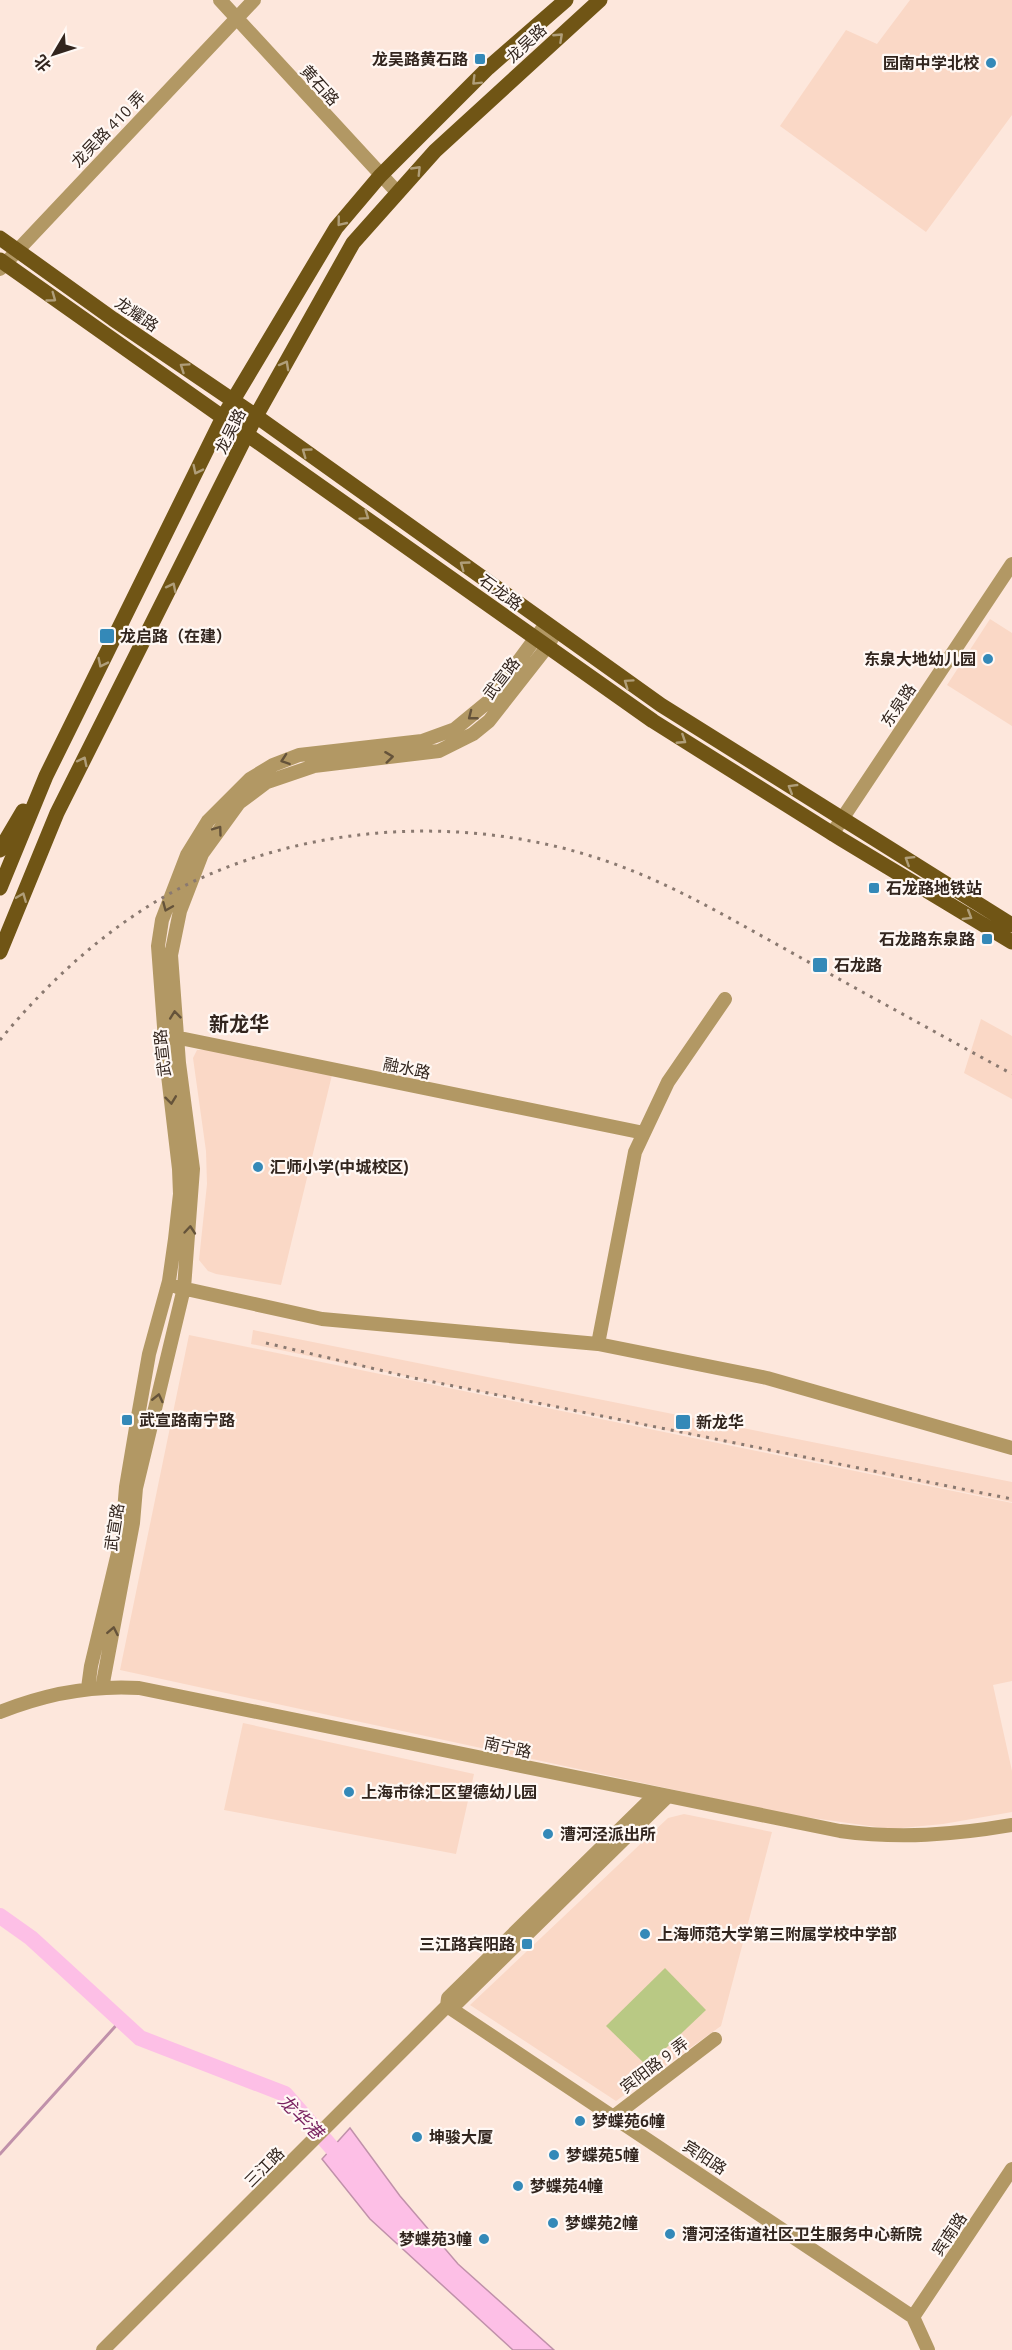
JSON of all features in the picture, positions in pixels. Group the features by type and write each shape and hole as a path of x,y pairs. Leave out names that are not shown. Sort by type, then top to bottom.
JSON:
{"main road":[{"name":"龙吴路","path":"0,888 46,776 223,417 336,228 380,176 488,68 566,0"},
{"name":"龙吴路","path":"0,952 57,813 249,434 256,416 353,243 435,152 600,0"},
{"name":"龙耀路","path":"0,238 256,416"},
{"path":"2,264 249,434"},
{"name":"石龙路","path":"256,416 551,628 721,744 1012,925"},
{"name":"石龙路","path":"249,434 682,740 832,834 1012,942"},
{"path":"0,850 46,776"}],"street":[{"name":"黄石路","path":"220,0 397,192"},
{"name":"龙吴路 410 弄","path":"2,264 254,0"},
{"name":"东泉路","path":"832,834 1012,564"},
{"path":"95,1688 91,1666 122,1536 126,1487 149,1354 167,1286 180,1194 170,1036 158,946 162,920 187,855 208,820 250,779 273,765 299,755 422,741 455,729 489,701 542,643 551,628"},
{"path":"598,1344 635,1152 668,1082 725,999"},
{"name":"融水路","path":"170,1036 644,1133"},
{"name":"武宣路","path":"95,1688 133,1523 136,1488 184,1288 193,1169 170,1036"},
{"path":"167,1286 322,1319 598,1344 767,1378 1012,1448"},
{"name":"南宁路","path":"0,1712 43,1697 95,1688 139,1688 840,1831 873,1836 944,1835 1012,1825"},
{"name":"三江路","path":"103,2350 447,2006 456,2004 662,1795"},
{"name":"宾阳路","path":"447,2006 913,2317"},
{"name":"宾阳路 9 弄","path":"613,2117 715,2039"},
{"name":"宾南路","path":"913,2317 1012,2169"},
{"path":"913,2317 928,2350"}],"shaded area":[{"path":"910,0 1012,0 1012,115 926,232 780,126 846,30 877,44"},
{"name":"东泉大地幼儿园","path":"990,619 1012,633 1012,726 947,685"},
{"path":"981,1019 1012,1036 1012,1099 964,1073"},
{"name":"汇师小学(中城校区)","path":"197,1050 209,1050 332,1075 281,1285 216,1274 208,1271 199,1260 207,1184 206,1151 193,1058"},
{"name":"新龙华","path":"253,1330 1012,1482 1012,1502 251,1344"},
{"path":"189,1335 1012,1503 1012,1681 993,1685 1012,1771 1012,1812 943,1824 891,1829 791,1815 120,1670"},
{"name":"上海市徐汇区望德幼儿园","path":"243,1723 474,1774 456,1854 224,1810"},
{"name":"上海师范大学第三附属学校中学部","path":"684,1814 772,1832 721,2026 616,2101 470,2005 668,1818"},
{"path":"350,2128 400,2196 458,2264 554,2350 513,2350 370,2219 322,2159"}],"green space":[{"path":"665,1968 706,2010 647,2066 606,2026"}],"waterway":[{"name":"龙华港","path":"0,1916 31,1938 140,2038 285,2094 346,2164"},
{"path":"0,2154 121,2020"}],"railway":[{"path":"0,1040 44,991 94,945 149,906 208,875 256,857 305,844 356,835 407,831 459,832 510,837 560,847 609,862 678,891 1012,1074"},
{"path":"266,1343 409,1377 1012,1499"}],"place":[{"name":"龙吴路黄石路","path":"480,59"},
{"name":"园南中学北校","path":"991,63"},
{"name":"龙启路（在建）","path":"107,636"},
{"name":"东泉大地幼儿园","path":"988,659"},
{"name":"石龙路地铁站","path":"874,888"},
{"name":"石龙路东泉路","path":"987,939"},
{"name":"石龙路","path":"820,965"},
{"name":"汇师小学(中城校区)","path":"258,1167"},
{"name":"武宣路南宁路","path":"127,1420"},
{"name":"新龙华","path":"683,1422"},
{"name":"上海市徐汇区望德幼儿园","path":"349,1792"},
{"name":"漕河泾派出所","path":"548,1834"},
{"name":"上海师范大学第三附属学校中学部","path":"645,1934"},
{"name":"三江路宾阳路","path":"527,1944"},
{"name":"梦蝶苑6幢","path":"580,2121"},
{"name":"坤骏大厦","path":"417,2137"},
{"name":"梦蝶苑5幢","path":"554,2155"},
{"name":"梦蝶苑4幢","path":"518,2186"},
{"name":"梦蝶苑2幢","path":"553,2223"},
{"name":"漕河泾街道社区卫生服务中心新院","path":"670,2234"},
{"name":"梦蝶苑3幢","path":"484,2239"}],"district":[{"name":"新龙华","path":"239,1023"}]}
